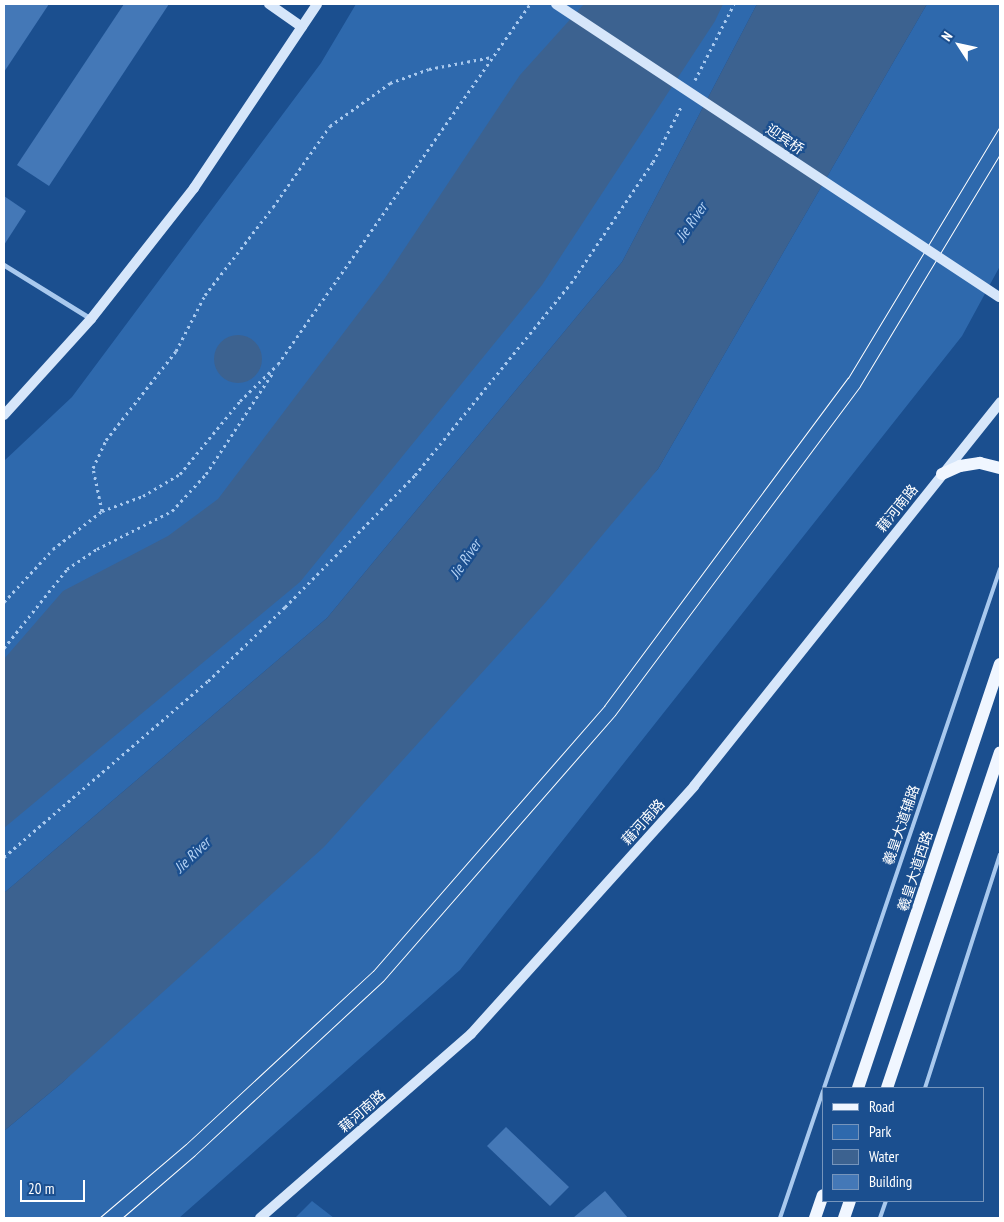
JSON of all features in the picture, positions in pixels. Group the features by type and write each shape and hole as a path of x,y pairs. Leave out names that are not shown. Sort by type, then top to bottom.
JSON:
{"main road":[{"path":"269,4 302,27"},
{"path":"4,415 91,319 194,188 317,4"},
{"name":"迎宾桥","path":"556,4 1000,298"},
{"name":"藉河南路","path":"260,1218 471,1034 694,786 1000,402"},
{"path":"942,474 960,466 980,463 1000,468"},
{"name":"羲皇大道西路","path":"858,1087 1000,664"},
{"path":"887,1087 1000,752"},
{"path":"815,1218 822,1198"},
{"path":"844,1218 850,1202"}],"street":[{"path":"4,265 91,319"}],"lane":[{"name":"羲皇大道辅路","path":"824,1087 1000,569"},
{"path":"925,1087 1000,855"},
{"name":"羲皇大道辅路","path":"780,1218 822,1092"},
{"path":"880,1218 886,1202"}],"path":[{"path":"4,648 67,569 97,549 172,511 206,474 278,364 530,4"},
{"path":"694,83 734,4"},
{"path":"102,511 93,468 106,440 176,351 206,295 273,207 330,126 390,83 430,69 492,57"},
{"path":"4,858 215,674 285,607 415,475 571,282 653,162 684,100"},
{"path":"4,602 53,549 102,511 143,496 180,474 240,401 278,364"}],"green space":[{"path":"356,4 757,4 622,262 327,618 4,893 4,461 72,397 321,63"},
{"path":"927,4 1000,4 1000,266 962,336 460,970 179,1218 4,1218 4,1131 63,1082 658,469"},
{"path":"312,1201 334,1218 295,1218"}],"water":[{"path":"584,4 723,4 715,21 542,285 300,582 4,828 4,659 63,591 168,536 218,499 385,278 520,75"},
{"name":"Jie River","path":"757,4 927,4 658,469 546,602 324,847 63,1082 4,1131 4,893 327,618 622,262"},
{"path":"233,335 243,335 252,339 258,345 261,350 261,368 252,379 243,383 233,383 224,379 218,373 214,364 214,354 218,345 224,339"}],"building":[{"path":"4,4 49,4 4,72"},
{"path":"124,4 169,4 49,186 17,165"},
{"path":"4,196 26,211 4,245"},
{"path":"506,1127 569,1187 550,1206 487,1146"},
{"path":"605,1191 628,1218 573,1218"}],"tram line":[{"path":"99,1218 186,1144 373,971 604,706 848,378 1000,126"},
{"path":"122,1218 195,1155 383,981 615,715 860,386 1000,154"}]}
